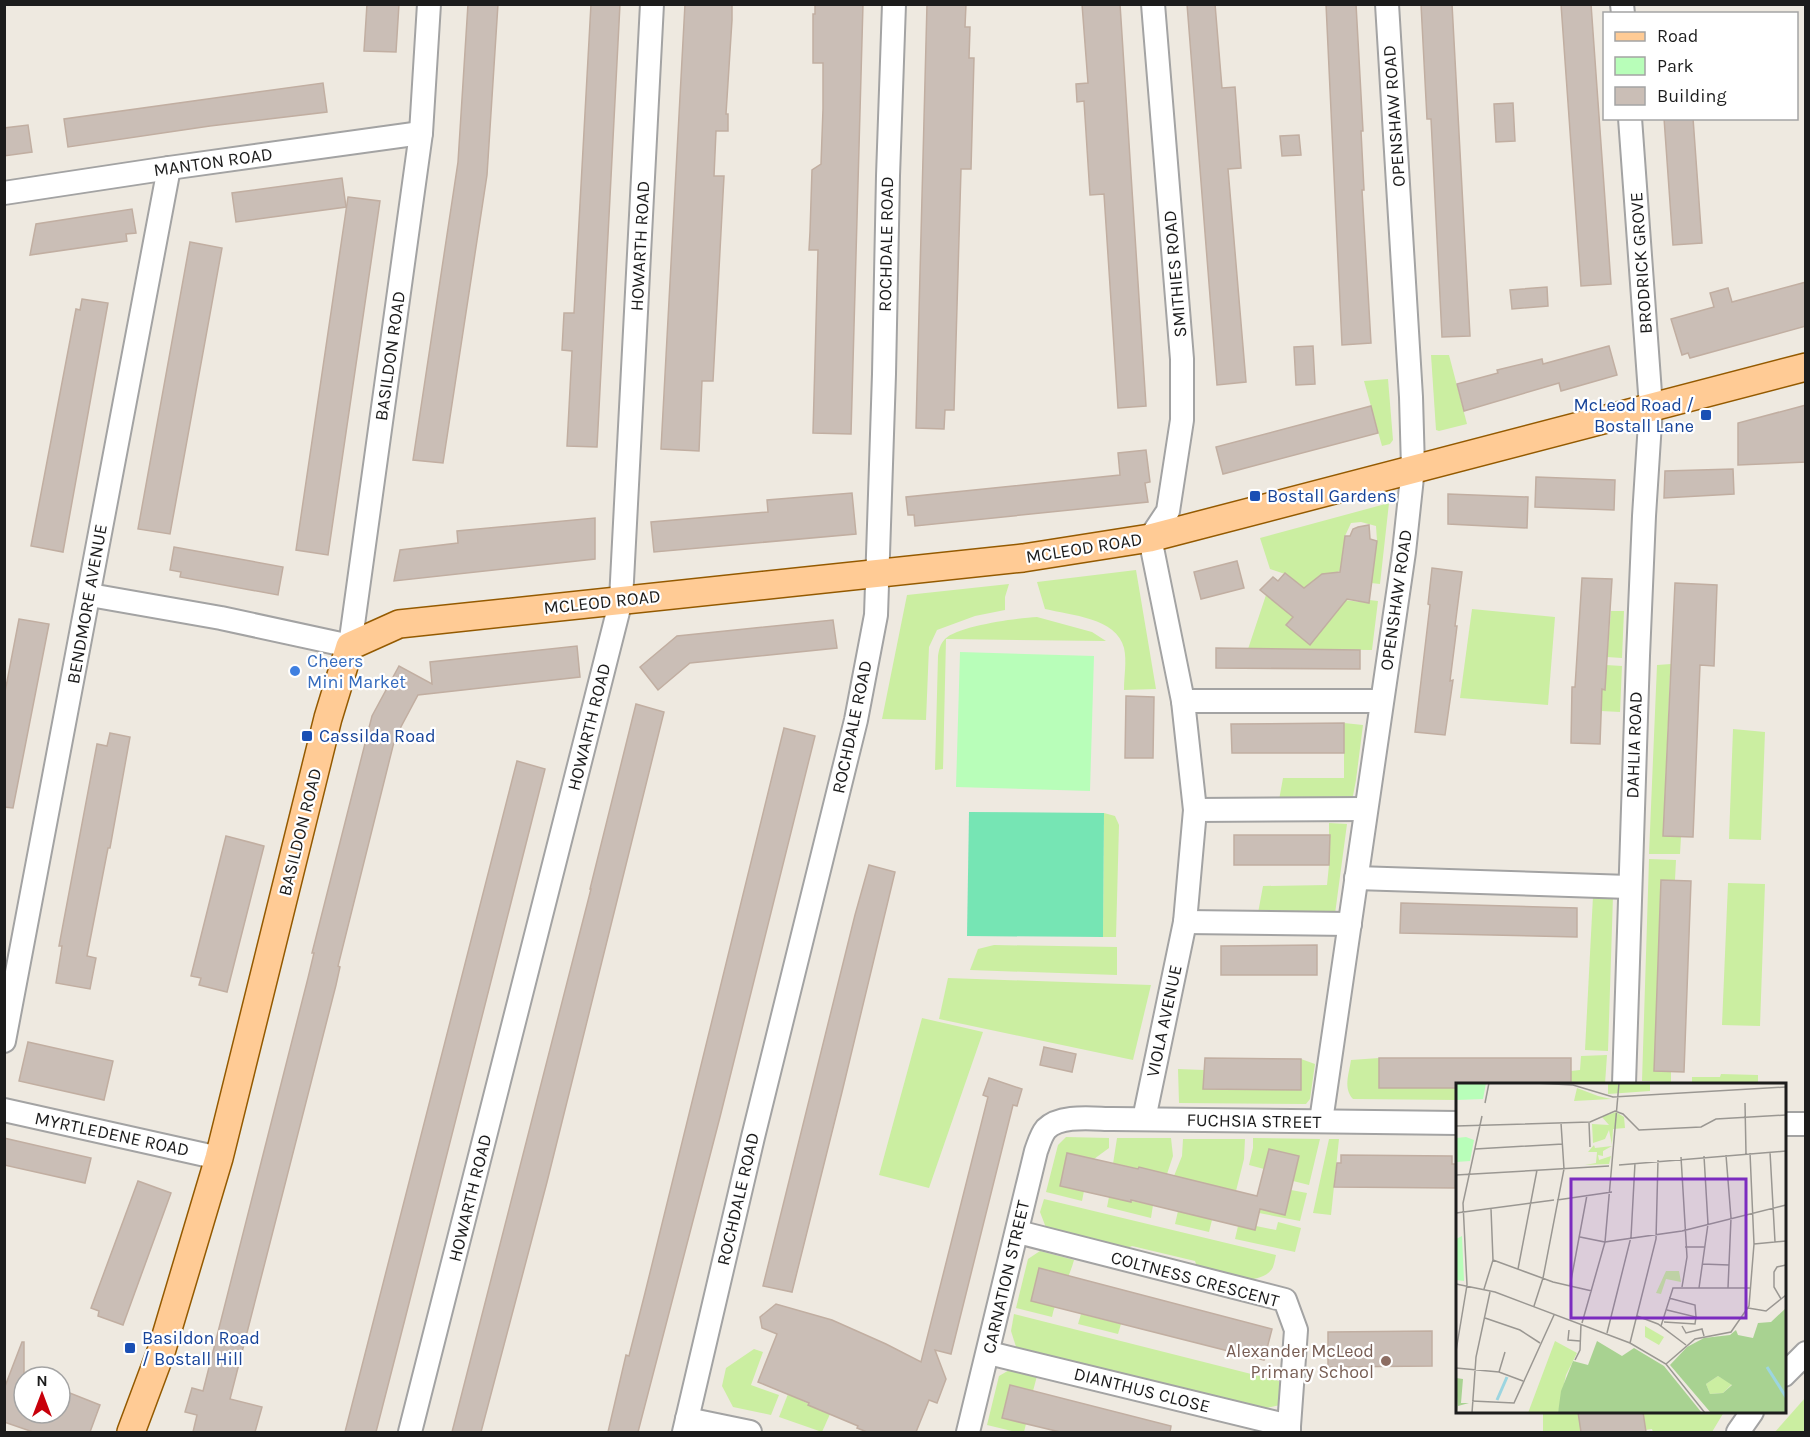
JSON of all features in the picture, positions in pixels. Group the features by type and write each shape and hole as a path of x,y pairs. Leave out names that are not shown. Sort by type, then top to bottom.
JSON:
{"main road":[{"name":"MCLEOD ROAD","path":"350,646 399,624 1023,558 1150,538 1806,367"},
{"name":"BASILDON ROAD","path":"131,1432 162,1348 219,1158 328,718 350,646"}],"street":[{"name":"BASILDON ROAD","path":"350,646 421,133 429,4"},
{"name":"HOWARTH ROAD","path":"410,1432 621,600 652,4"},
{"name":"ROCHDALE ROAD","path":"685,1426 856,720 876,615 894,4"},
{"name":"SMITHIES ROAD","path":"1150,538 1168,511 1182,420 1180,335 1153,4"},
{"name":"OPENSHAW ROAD","path":"1321,1121 1404,552 1413,468 1408,342 1387,4"},
{"name":"BRODRICK GROVE","path":"1630,120 1651,407"},
{"name":"MANTON ROAD","path":"4,193 421,133"},
{"name":"BENDMORE AVENUE","path":"4,1041 169,168"},
{"name":"DAHLIA ROAD","path":"1624,1083 1629,887 1644,516 1651,407"},
{"name":"VIOLA AVENUE","path":"1144,1119 1185,922 1195,810 1183,701 1150,538"},
{"path":"90,595 221,618 350,646"},
{"path":"1183,701 1381,701"},
{"path":"1195,810 1366,808"},
{"path":"1356,878 1629,887"},
{"path":"1185,922 1350,924"},
{"name":"MYRTLEDENE ROAD","path":"4,1110 219,1158"},
{"name":"FUCHSIA STREET","path":"1051,1125 1069,1120 1144,1119 1456,1123"},
{"path":"1786,1124 1806,1124"},
{"name":"CARNATION STREET","path":"968,1432 1036,1151 1040,1138 1051,1125"},
{"name":"COLTNESS CRESCENT","path":"1018,1232 1285,1300 1296,1330 1289,1429"},
{"name":"DIANTHUS CLOSE","path":"988,1353 1289,1429"},
{"path":"1786,1374 1806,1353"},
{"path":"1738,1432 1751,1413"},
{"path":"685,1426 750,1432"}],"green space":[{"path":"1431,355 1449,355 1467,424 1436,430"},
{"path":"1388,379 1393,440 1390,444 1382,446 1364,381"},
{"path":"1389,503 1380,584 1371,583 1377,541 1376,526 1361,522 1351,523 1345,536 1340,571 1334,573 1312,594 1285,574 1270,569 1260,538"},
{"path":"1136,570 1156,689 1124,690 1125,653 1120,638 1103,624 1045,609 1037,582"},
{"path":"1009,584 1005,597 1005,610 975,616 937,630 929,647 926,720 882,719 907,595"},
{"path":"1266,595 1293,617 1286,625 1310,644 1338,611 1337,599 1368,603 1369,600 1378,601 1372,650 1248,649"},
{"path":"1472,609 1555,617 1548,705 1460,698"},
{"path":"1611,611 1624,611 1622,658 1607,657"},
{"path":"1037,617 1092,632 1106,641 946,639 943,769 935,770 938,656 942,643 945,639 952,634 962,630 1003,621"},
{"path":"960,652 1094,656 1090,791 956,787"},
{"path":"1671,664 1684,677 1670,676 1663,835 1681,837 1680,854 1649,854 1657,665"},
{"path":"1606,665 1622,666 1620,712 1601,711"},
{"path":"1344,723 1363,725 1352,801 1279,800 1283,778 1344,778"},
{"path":"1733,729 1765,732 1761,840 1729,839"},
{"path":"969,812 1104,813 1103,937 967,936"},
{"path":"1104,813 1115,816 1119,825 1116,937 1103,937"},
{"path":"1329,823 1347,824 1335,914 1258,913 1263,886 1327,885"},
{"path":"1649,859 1676,860 1675,880 1661,880 1654,1071 1671,1072 1671,1082 1642,1081"},
{"path":"1728,883 1765,884 1760,1026 1722,1025"},
{"path":"1593,896 1613,896 1608,1051 1585,1050"},
{"path":"994,945 1117,947 1117,975 970,970 978,949"},
{"path":"948,978 1151,985 1133,1060 939,1019"},
{"path":"922,1018 983,1032 929,1188 879,1175"},
{"path":"1607,1055 1605,1083 1571,1083 1571,1071 1580,1070 1581,1056"},
{"path":"1379,1058 1379,1088 1456,1088 1456,1100 1353,1099 1347,1086 1351,1060"},
{"path":"1301,1059 1315,1064 1310,1099 1306,1104 1179,1103 1178,1069 1204,1070 1203,1088"},
{"path":"1721,1074 1758,1075 1758,1083 1692,1083 1692,1077 1720,1077"},
{"path":"1066,1137 1109,1138 1109,1148 1094,1159 1067,1153 1060,1185 1084,1191 1082,1201 1046,1192 1058,1145"},
{"path":"1117,1138 1171,1138 1173,1156 1167,1174 1113,1164"},
{"path":"1253,1138 1320,1139 1309,1185 1293,1181 1299,1156 1269,1149 1264,1169 1249,1165"},
{"path":"1183,1139 1245,1139 1244,1159 1236,1191 1174,1176 1182,1156"},
{"path":"1329,1139 1339,1139 1331,1215 1313,1213"},
{"path":"1291,1190 1307,1193 1300,1221 1259,1213 1260,1209 1285,1215"},
{"path":"1109,1197 1153,1205 1151,1218 1107,1207"},
{"path":"1044,1199 1276,1255 1274,1264 1265,1275 1257,1278 1236,1279 1198,1270 1195,1261 1132,1246 1121,1251 1048,1233 1040,1212"},
{"path":"1178,1211 1212,1220 1209,1232 1175,1224"},
{"path":"1278,1222 1301,1228 1295,1252 1235,1239 1238,1226 1255,1230 1256,1226 1276,1230"},
{"path":"1040,1251 1074,1260 1052,1317 1016,1308 1028,1259"},
{"path":"1014,1314 1279,1381 1280,1405 1253,1411 1017,1350 1011,1331"},
{"path":"1081,1314 1121,1324 1118,1334 1078,1324"},
{"path":"754,1349 763,1352 751,1385 779,1395 771,1415 733,1407 722,1386 726,1368"},
{"path":"1011,1369 1037,1376 1033,1391 1010,1385 1002,1417 1026,1424 1024,1432 987,1425 999,1376"},
{"path":"788,1394 830,1414 822,1432 779,1417"},
{"path":"1805,1398 1805,1432 1775,1432"},
{"path":"1543,1413 1578,1413 1580,1424 1600,1421 1602,1432 1543,1432"},
{"path":"1643,1413 1723,1413 1712,1432 1653,1432 1652,1429 1632,1432 1630,1420 1644,1418"}],"building":[{"path":"367,4 399,4 396,52 364,51"},
{"path":"468,4 498,4 487,175 443,463 413,460 458,162"},
{"path":"591,4 620,4 597,447 567,446 572,351 562,350 564,313 574,313"},
{"path":"685,4 732,4 726,114 728,114 728,131 716,131 714,176 724,176 713,381 702,381 699,451 661,449"},
{"path":"815,4 863,4 851,434 813,433 818,250 809,250 812,170 821,164 823,109 823,63 813,63"},
{"path":"927,4 966,4 965,27 970,27 969,58 974,58 971,169 961,169 954,410 945,410 944,429 916,428"},
{"path":"1082,4 1120,4 1146,406 1118,408 1104,194 1090,195 1084,101 1077,102 1076,84 1088,83"},
{"path":"1187,4 1215,4 1222,88 1235,87 1241,168 1228,169 1246,382 1217,385"},
{"path":"1326,4 1356,4 1363,131 1361,131 1364,190 1362,190 1371,343 1342,345"},
{"path":"1421,4 1452,4 1470,336 1442,337 1431,119 1427,119"},
{"path":"1561,4 1591,4 1611,284 1581,286"},
{"path":"323,83 327,112 68,147 64,119"},
{"path":"1513,103 1515,141 1496,142 1494,104"},
{"path":"1664,120 1693,120 1702,243 1673,245"},
{"path":"28,125 32,152 4,156 4,128"},
{"path":"1299,135 1301,155 1282,156 1280,136"},
{"path":"342,178 346,207 236,222 232,193"},
{"path":"348,197 380,201 328,555 296,550"},
{"path":"132,209 136,233 126,234 127,241 30,255 36,224"},
{"path":"190,242 222,248 170,534 138,529"},
{"path":"1806,282 1806,326 1690,358 1688,353 1682,355 1671,319 1714,307 1710,293 1728,288 1732,302"},
{"path":"1547,287 1548,306 1512,309 1510,290"},
{"path":"82,299 108,303 63,552 31,546 76,309 80,310"},
{"path":"1313,346 1315,384 1296,385 1294,347"},
{"path":"1609,346 1617,375 1561,391 1559,383 1464,411 1457,384 1498,373 1497,370 1542,359 1543,364"},
{"path":"1806,405 1806,462 1738,465 1738,423"},
{"path":"1371,406 1378,433 1223,474 1216,447"},
{"path":"1146,450 1150,482 1145,483 1148,502 915,526 914,515 908,515 906,497 1120,475 1118,453"},
{"path":"1733,469 1734,494 1664,498 1665,471"},
{"path":"1536,477 1615,480 1614,510 1535,507"},
{"path":"852,493 856,534 654,552 651,522 768,512 767,500"},
{"path":"1448,494 1528,497 1527,528 1448,524"},
{"path":"595,518 595,559 394,581 400,550 458,543 457,531"},
{"path":"1369,525 1370,539 1377,541 1369,603 1347,599 1310,645 1286,625 1293,617 1260,590 1273,577 1278,581 1285,573 1304,588 1322,574 1340,572 1345,536 1350,536 1353,529"},
{"path":"174,547 283,567 278,595 180,577 181,572 170,570"},
{"path":"1237,561 1244,588 1201,599 1194,572"},
{"path":"1432,568 1462,572 1450,681 1453,680 1445,735 1415,732 1430,605 1428,604"},
{"path":"1582,578 1612,579 1605,690 1602,689 1600,744 1571,743 1572,687 1575,687"},
{"path":"1675,583 1717,585 1714,666 1700,665 1693,837 1663,836"},
{"path":"19,619 49,624 13,808 4,807 4,697"},
{"path":"833,620 837,648 690,663 658,690 640,667 677,636"},
{"path":"577,646 580,677 418,695 395,738 338,966 340,967 336,985 230,1399 262,1407 255,1432 193,1432 197,1415 185,1412 192,1388 203,1391 372,716 399,666 432,684 430,662"},
{"path":"1216,648 1360,650 1360,669 1216,668"},
{"path":"1126,696 1154,697 1153,758 1125,758"},
{"path":"636,704 664,712 547,1182 481,1432 452,1432 591,889"},
{"path":"1344,723 1344,753 1232,753 1231,724"},
{"path":"784,728 815,736 720,1117 638,1432 608,1432 626,1355 629,1356 645,1293"},
{"path":"110,733 130,737 87,956 96,958 90,989 56,983 62,946 59,946 97,744 107,746"},
{"path":"517,761 545,769 405,1319 376,1432 345,1432"},
{"path":"1234,835 1330,835 1329,865 1234,865"},
{"path":"226,836 264,846 227,992 199,985 201,978 191,976"},
{"path":"869,865 895,872 792,1292 763,1286 855,915"},
{"path":"1661,880 1691,881 1684,1072 1654,1071"},
{"path":"1401,903 1577,908 1577,937 1400,933"},
{"path":"1317,945 1317,975 1221,975 1221,946"},
{"path":"28,1042 113,1061 104,1100 19,1081"},
{"path":"1044,1047 1076,1054 1072,1072 1040,1065"},
{"path":"1205,1058 1301,1059 1301,1090 1203,1089"},
{"path":"1379,1058 1571,1058 1571,1083 1456,1083 1456,1088 1379,1088"},
{"path":"989,1078 1022,1089 1017,1106 1013,1105 951,1354 935,1350 946,1379 937,1403 929,1400 916,1432 867,1432 808,1405 809,1403 758,1382 777,1334 762,1328 760,1317 776,1304 832,1320 921,1362 988,1097 983,1095"},
{"path":"4,1138 91,1158 85,1183 4,1165"},
{"path":"1269,1149 1299,1156 1285,1215 1260,1209 1255,1230 1131,1200 1131,1202 1060,1186 1067,1153 1138,1169 1139,1167 1257,1196"},
{"path":"1341,1155 1452,1156 1452,1164 1456,1164 1455,1188 1334,1187 1337,1163 1341,1163"},
{"path":"138,1181 171,1193 123,1325 98,1316 99,1311 91,1308"},
{"path":"1039,1268 1272,1329 1264,1360 1031,1301"},
{"path":"1432,1331 1432,1366 1328,1367 1328,1332"},
{"path":"22,1342 24,1342 24,1365 13,1365"},
{"path":"12,1368 12,1425 4,1422 4,1389"},
{"path":"1010,1385 1171,1426 1170,1432 1060,1432 1002,1418"},
{"path":"72,1394 100,1405 90,1432 33,1432 13,1425 72,1425"},
{"path":"1578,1413 1643,1413 1646,1432 1581,1432"}],"place":[{"name":"McLeod Road / Bostall Lane","path":"1706,415"},
{"name":"Bostall Gardens","path":"1255,496"},
{"name":"Cheers Mini Market","path":"295,671"},
{"name":"Cassilda Road","path":"307,736"},
{"name":"Basildon Road / Bostall Hill","path":"130,1348"},
{"name":"Alexander McLeod Primary School","path":"1386,1361"}]}
